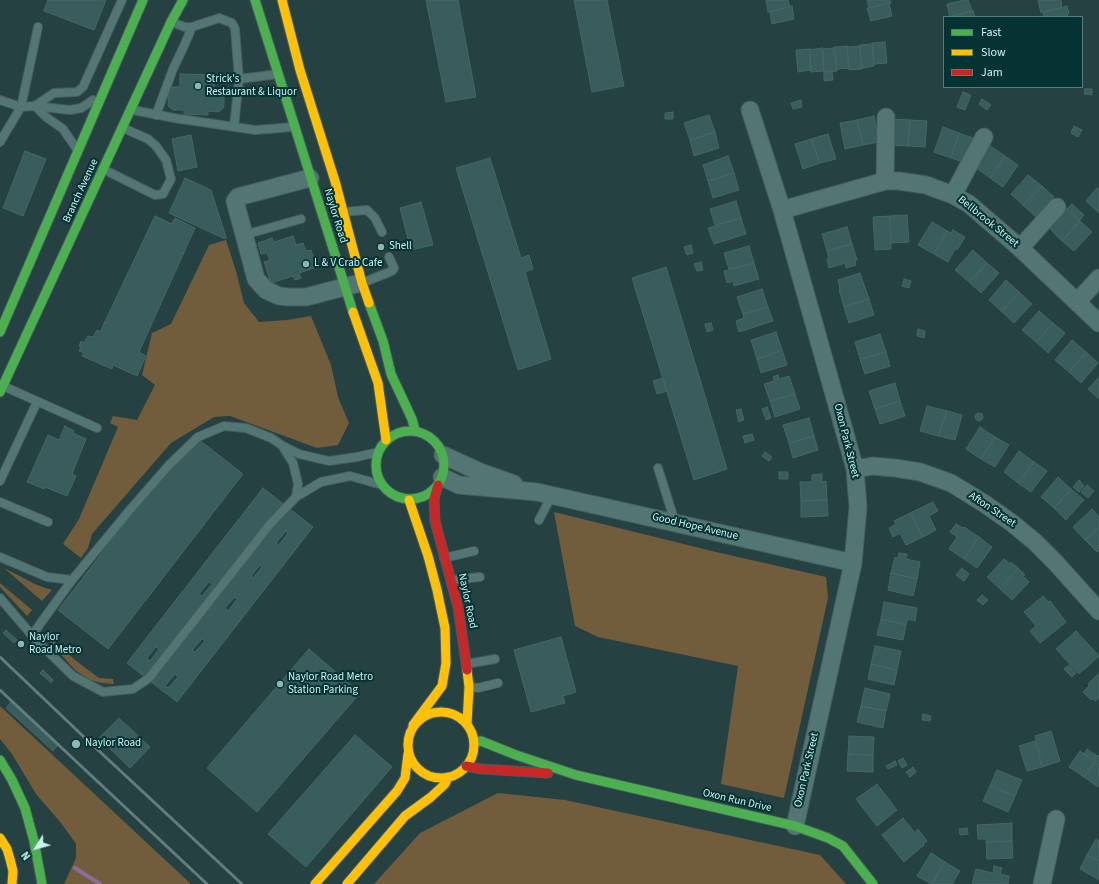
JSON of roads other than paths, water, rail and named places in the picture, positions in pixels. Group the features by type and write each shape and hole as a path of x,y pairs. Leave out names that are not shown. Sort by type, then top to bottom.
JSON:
{"main road":[{"name":"Branch Avenue","path":"0,332 143,0"},
{"name":"Branch Avenue","path":"1,389 132,110 171,22 184,0"},
{"name":"Naylor Road","path":"255,0 289,72 335,181 362,283 383,341 391,374 412,419 415,430"},
{"name":"Naylor Road","path":"282,0 294,127 344,287 378,383 386,440"},
{"path":"405,430 415,430 424,433 433,439 439,446 443,455 445,466 440,481 430,493 420,498 409,500 398,498 389,493 382,485 377,475 375,463 378,452 386,440 394,434 405,430"},
{"name":"Naylor Road","path":"440,481 434,499 435,521 458,607 469,687 467,724"},
{"path":"316,884 397,791 405,778 409,733 413,725 442,686 446,663 445,628 428,556 409,500"},
{"path":"408,754 412,763 420,770 428,776 438,778 448,777 458,773 471,759 473,751 474,742 472,733 467,724 460,717 450,712 439,711 430,714 413,725"},
{"name":"Oxon Run Drive","path":"474,742 481,741 516,755 576,775 795,826 828,838 843,846 873,884"},
{"path":"0,760 12,780 25,808 34,841 42,884"},
{"name":"Oxon Run Drive","path":"466,766 481,769 576,775"},
{"path":"347,884 405,816 431,797 445,784 448,777"},
{"path":"0,838 7,849 10,859 13,871 12,884"}],"street":[{"name":"Oxon Park Street","path":"750,110 782,210 855,469 858,519 853,563 795,826"},
{"path":"884,181 886,117"},
{"path":"953,195 984,137"},
{"path":"310,178 238,197 235,201 256,279 266,290 279,296 306,298 362,283"},
{"name":"Bellbrook Street","path":"782,210 884,181 899,181 926,185 953,195 969,204 1020,248 1099,323"},
{"path":"1020,248 1056,207"},
{"path":"1077,302 1099,278"},
{"name":"Good Hope Avenue","path":"443,455 480,472 544,494"},
{"name":"Afton Street","path":"855,469 872,466 895,468 920,472 951,483 991,508 1035,542 1099,611"},
{"name":"Good Hope Avenue","path":"440,481 459,485 544,494 675,522 853,563"},
{"path":"1042,884 1056,819"}],"lane":[{"path":"35,106 54,93 77,92 83,87 122,0"},
{"path":"117,11 135,18"},
{"path":"171,22 185,27 192,27 219,18 232,23 235,29 239,79 234,127"},
{"path":"0,142 21,107 38,27"},
{"path":"156,115 173,69 192,27"},
{"path":"239,79 289,72"},
{"path":"0,100 21,107 35,106 70,110 81,108 90,103 108,80"},
{"path":"35,106 46,117 63,129 78,151"},
{"path":"132,110 255,130 294,127"},
{"path":"104,169 154,195 163,194 171,178 166,160 156,146 148,139 123,128"},
{"path":"343,212 367,210 375,218 382,232"},
{"path":"244,236 301,219"},
{"path":"362,283 392,271 394,268 389,258"},
{"path":"1,389 37,402 97,428"},
{"path":"0,482 37,402"},
{"path":"32,635 72,580 169,465 198,437 224,426 246,428 271,438 299,454 329,461 378,452"},
{"path":"283,446 293,463 298,484 296,497"},
{"path":"658,468 675,522"},
{"path":"0,598 32,635 73,676 103,692 133,689 149,678 271,523 296,497 321,482 350,476 382,485"},
{"path":"539,520 544,494"},
{"path":"0,502 48,522"},
{"path":"444,558 474,551"},
{"path":"0,557 47,577 72,580"},
{"path":"452,580 480,577"},
{"path":"465,664 495,659"},
{"path":"469,687 478,688 498,683"}],"waterway":[{"path":"75,868 100,884"}],"railway":[{"path":"0,657 242,884"},
{"path":"0,690 207,884"}],"place":[{"name":"Strick's Restaurant & Liquor","path":"198,86"},
{"name":"Shell","path":"381,247"},
{"name":"L & V Crab Cafe","path":"306,264"},
{"name":"Naylor Road Metro","path":"21,644"},
{"name":"Naylor Road Metro Station Parking","path":"280,684"},
{"name":"Naylor Road","path":"76,744"}]}
